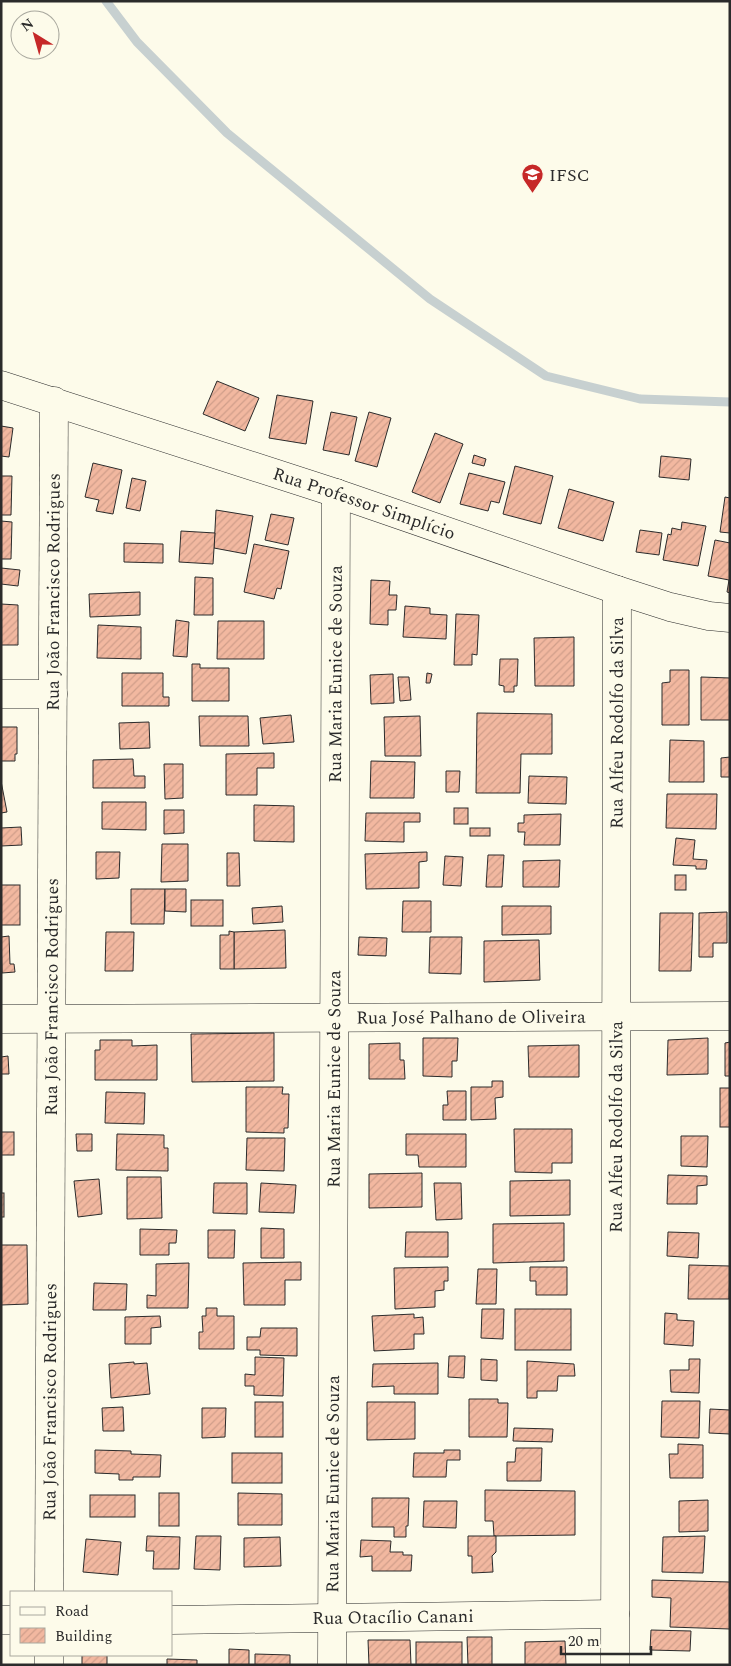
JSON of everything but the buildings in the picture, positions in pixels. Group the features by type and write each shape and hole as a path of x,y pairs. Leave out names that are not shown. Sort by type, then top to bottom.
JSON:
{"street":[{"name":"Rua Professor Simplício","path":"1,385 336,492 670,607 709,616 730,618"},
{"name":"Rua João Francisco Rodrigues","path":"49,1591 54,401"},
{"name":"Rua Maria Eunice de Souza","path":"332,1665 336,492"},
{"name":"Rua Alfeu Rodolfo da Silva","path":"615,1665 617,590"},
{"path":"1,694 52,694"},
{"name":"Rua José Palhano de Oliveira","path":"1,1019 730,1016"},
{"name":"Rua Otacílio Canani","path":"172,1620 615,1614"}],"waterway":[{"path":"106,1 137,42 227,133 430,299 546,376 640,399 730,402"}],"place":[{"name":"IFSC","path":"533,194"}]}
